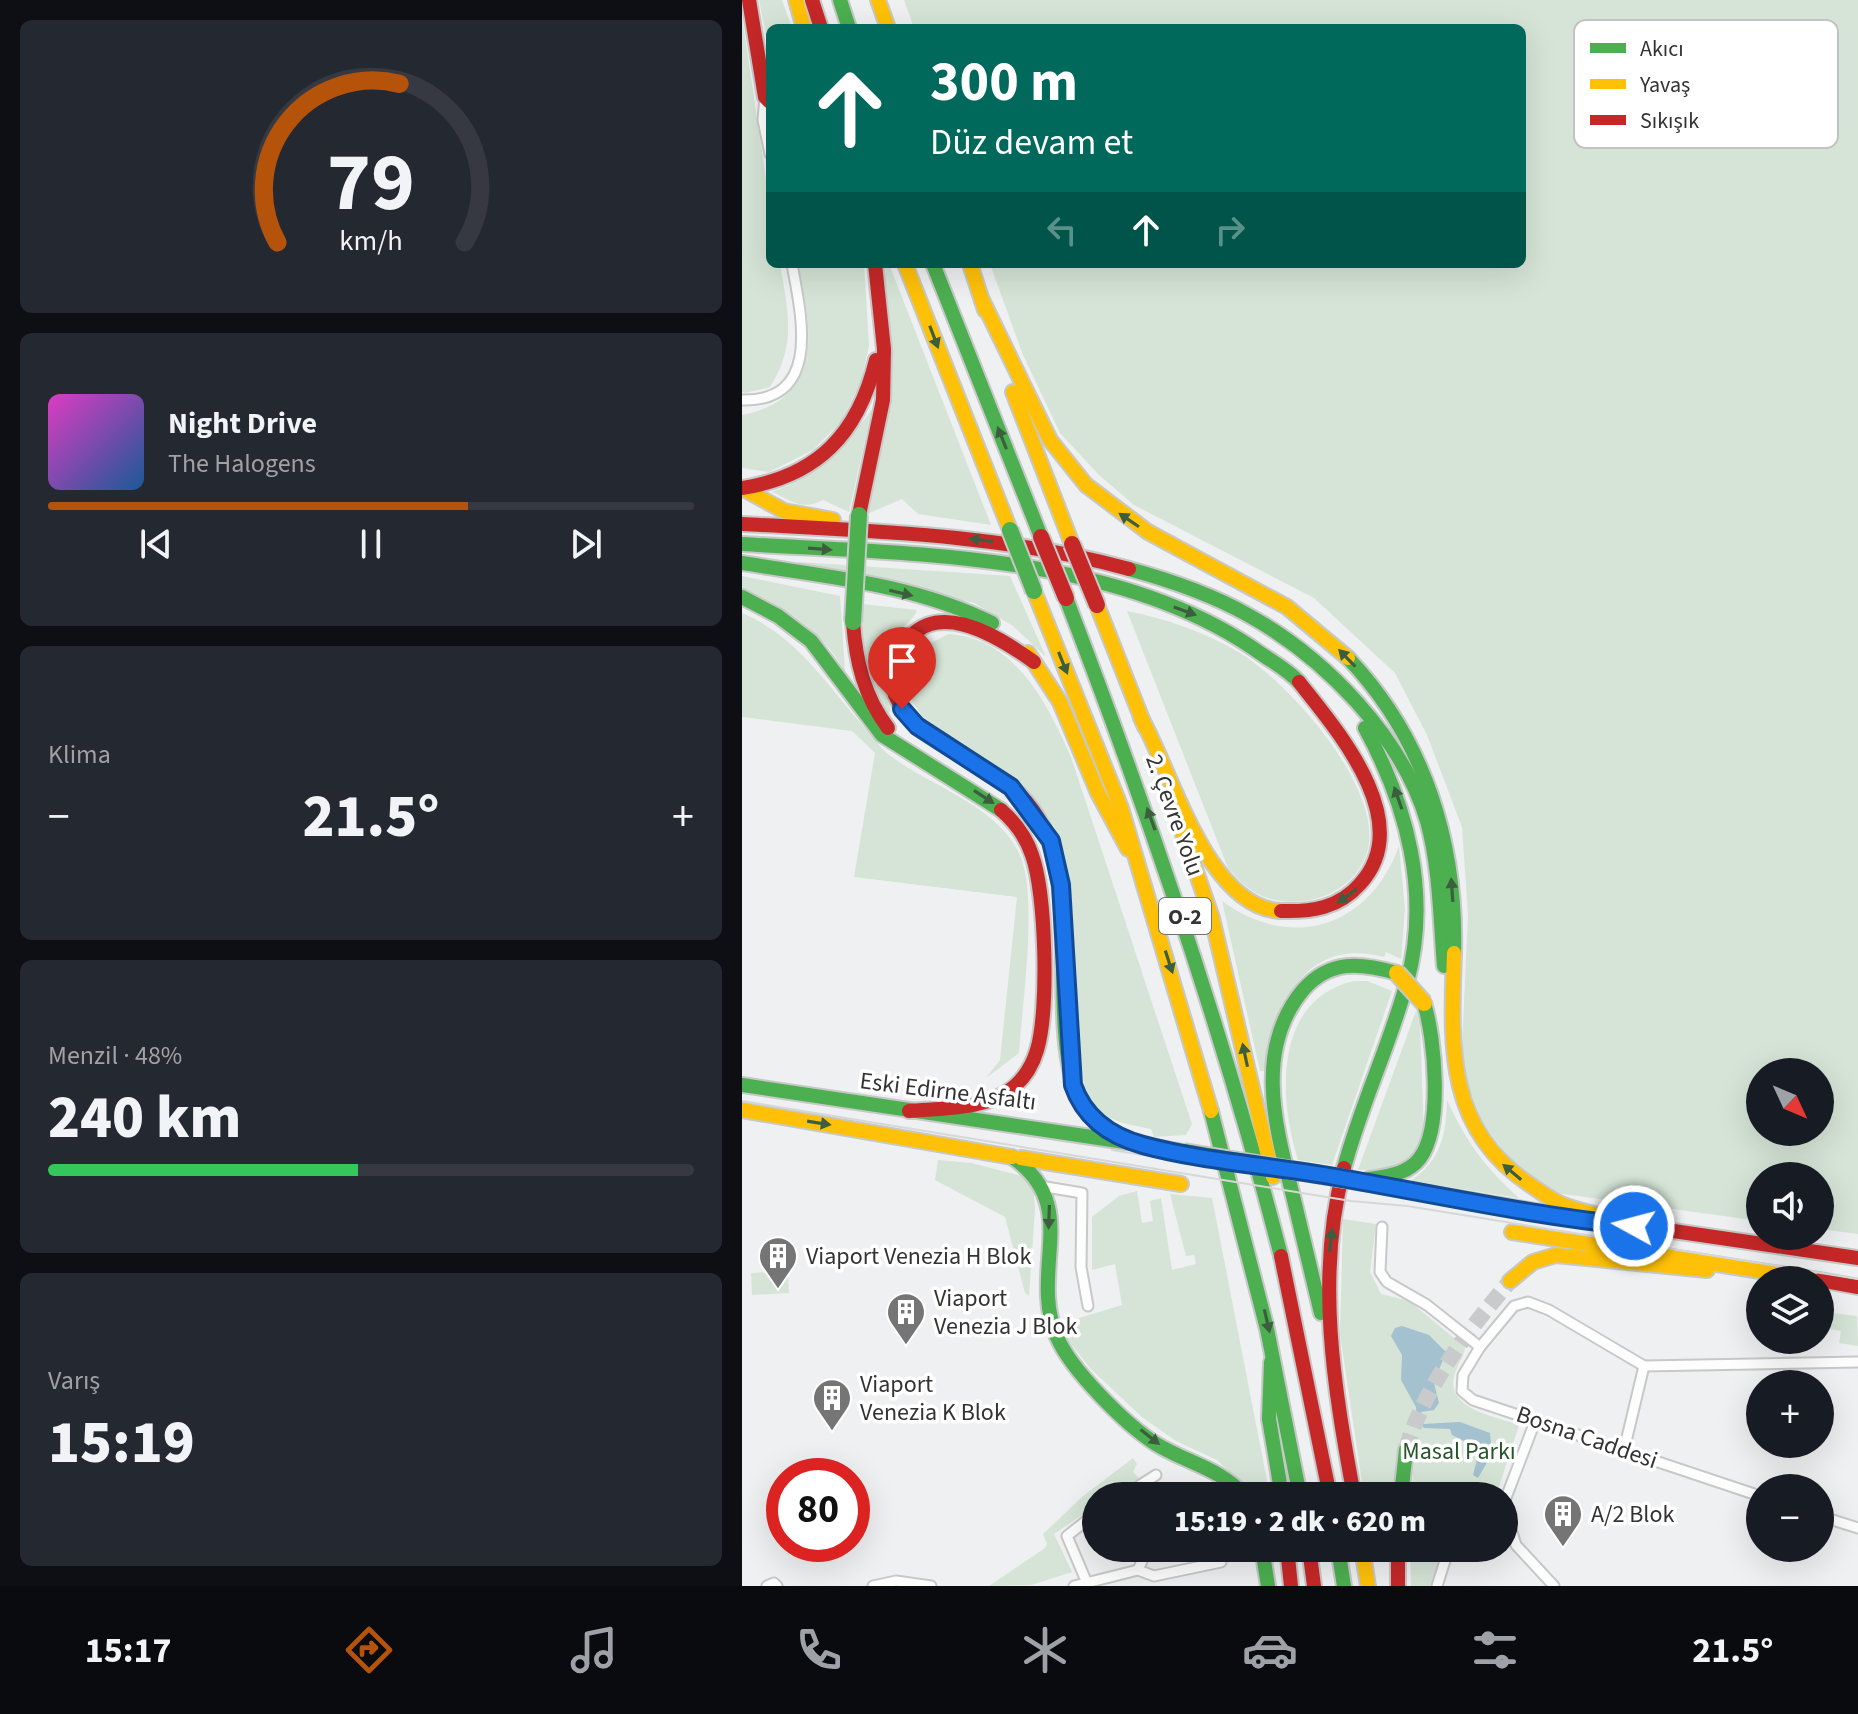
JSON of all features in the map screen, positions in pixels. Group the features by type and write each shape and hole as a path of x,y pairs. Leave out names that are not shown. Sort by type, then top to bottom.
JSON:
{"main road":[{"path":"749,0 766,89"},
{"path":"796,0 803,24"},
{"path":"812,0 820,24"},
{"path":"840,0 848,24"},
{"path":"878,0 887,24"},
{"path":"876,268 882,319 883,400 859,515 853,622 858,674 866,695 885,725 917,758"},
{"name":"2. Çevre Yolu","path":"907,268 1102,760 1137,861 1214,1106 1274,1349 1298,1482"},
{"name":"2. Çevre Yolu","path":"935,268 1128,756 1190,930 1240,1091 1279,1242 1327,1482"},
{"path":"971,268 1000,358 1141,718 1212,918 1271,1163 1279,1242"},
{"path":"982,300 999,329 1035,416 1055,450 1086,485 1133,523 1287,606 1334,644 1387,704 1424,772 1447,851 1454,915 1450,1024"},
{"path":"742,488 762,485 809,466 854,423 873,381 882,319"},
{"path":"742,488 784,511 889,530 1042,549 1159,577 1233,605 1262,621 1312,660 1358,703 1416,793 1427,822 1435,865 1451,1054 1463,1104 1484,1143 1511,1172 1563,1205 1661,1229"},
{"path":"742,524 889,530"},
{"path":"742,544 1010,565 1118,590 1226,628 1283,666 1316,699 1344,738 1373,798 1378,816 1378,852 1370,871 1345,898 1313,912 1274,912 1243,898 1212,865 1155,738 1141,718"},
{"path":"742,563 869,586 964,609 1011,636 1034,662 1060,702 1119,838 1137,861"},
{"path":"742,597 770,610 811,641 828,659 866,718 884,737 998,806 1023,835 1030,850 1041,906 1044,1020 1039,1052 1033,1064 1002,1095 978,1106 909,1111"},
{"path":"1034,662 984,630 958,620 942,621 925,626 903,645 893,673 895,691 902,709 917,726 1011,787 1051,841 1061,885 1073,1085 1078,1100 1093,1119 1141,1145"},
{"path":"1312,660 1362,723 1393,784 1409,841 1415,901 1409,976 1347,1160 1336,1204 1328,1263 1329,1346"},
{"path":"1352,1180 1402,1173 1421,1158 1428,1146 1433,1101 1432,1034 1424,1003 1397,973 1382,966 1352,962 1324,971 1297,998 1285,1019 1274,1057 1271,1094 1274,1118 1329,1346 1352,1482"},
{"name":"Eski Edirne Asfaltı","path":"742,1085 909,1111 1027,1124 1401,1191 1858,1258"},
{"name":"Eski Edirne Asfaltı","path":"742,1110 1181,1184"},
{"path":"1012,1157 1037,1171 1046,1187 1051,1213 1044,1291 1053,1331 1067,1356 1149,1438 1218,1471 1230,1482"},
{"path":"1512,1232 1746,1269"},
{"path":"1510,1281 1533,1262 1556,1255 1746,1271"},
{"path":"1834,1283 1858,1287"},
{"path":"1274,1349 1268,1402 1280,1482"},
{"path":"1403,1482 1406,1450"},
{"path":"1264,1562 1268,1586"},
{"path":"1288,1562 1291,1586"},
{"path":"1311,1562 1314,1586"},
{"path":"1340,1562 1344,1586"},
{"path":"1364,1562 1368,1586"},
{"path":"1398,1562 1398,1586"}],"street":[{"path":"766,107 763,120 766,135"},
{"path":"742,400 764,397 787,385 803,351 800,307 793,268"},
{"path":"1046,1187 1082,1193 1081,1267 1088,1306"},
{"path":"1382,1227 1380,1272 1387,1282 1427,1305 1480,1347 1514,1306 1528,1302 1572,1322 1644,1366 1858,1362"},
{"name":"Bosna Caddesi","path":"1480,1347 1463,1375 1462,1391 1473,1400 1746,1491"},
{"path":"1624,1450 1644,1366"},
{"path":"1513,1482 1536,1419"},
{"path":"1145,1482 1156,1475"},
{"path":"1834,1520 1858,1528"},
{"path":"1082,1524 1067,1536 1087,1583"},
{"path":"1518,1547 1554,1586"},
{"path":"1138,1570 1142,1562"},
{"path":"1074,1586 1138,1570 1156,1581 1221,1562"},
{"path":"1437,1586 1445,1562"},
{"path":"873,1586 896,1581 928,1586"},
{"path":"767,1586 774,1583 777,1586"}],"green space":[{"path":"759,0 782,0 791,24 766,24 766,36"},
{"path":"904,0 1858,0 1858,1234 1834,1231 1834,1162 1746,1162 1746,1219 1556,1193 1512,1162 1483,1124 1461,1069 1468,915 1462,827 1427,735 1395,673 1314,598 1134,505 1098,474 1060,433 1023,355 991,268 1526,268 1526,24 913,24"},
{"path":"742,16 766,180 766,268 781,268 788,327 784,357 770,387 742,392"},
{"path":"799,268 864,268 869,346 861,382 841,422 813,450 769,472 742,468 742,415 769,407 788,394 800,377 806,358 807,312"},
{"path":"884,268 891,268 991,525 918,514 902,499 867,514 881,449 889,390 888,298"},
{"path":"872,409 849,512 823,500 803,505 772,492 817,469 851,437"},
{"path":"799,562 1010,576 1046,657 1013,626 974,603 798,565"},
{"path":"742,576 840,596 845,672 814,632 772,603 742,589"},
{"path":"862,604 917,610 894,640 886,659 884,680 891,711 887,714 866,661"},
{"path":"1127,611 1185,627 1227,645 1260,667 1306,712 1347,768 1361,796 1369,824 1368,849 1351,879 1322,897 1287,902 1254,892 1228,868"},
{"path":"742,613 762,623 795,648 886,752 979,809 1008,836 1019,853 1025,872 1029,922 1019,1053 986,1078 1000,1060 1017,897 854,877 875,753 852,731 742,717"},
{"path":"949,634 993,648 1011,661 1040,696 1062,736 1192,1124 1186,1135 1154,1137 1151,1129 1114,1119 1095,1107 1086,1088 1077,1022 1071,896 1065,859 1056,831 1030,795 1014,780 923,717 908,690 906,678 914,658 922,649"},
{"path":"1399,846 1405,909 1401,959 1386,952 1384,957 1357,953 1333,957 1314,966 1298,981 1286,1000 1276,1022 1264,1071 1260,1071 1222,901 1249,917 1275,925 1301,927 1326,923 1349,912 1369,896 1386,874"},
{"path":"1354,981 1367,981 1392,991 1332,1165 1298,1160 1287,1108 1288,1054 1296,1029 1309,1008 1328,991"},
{"path":"1416,1011 1420,1023 1424,1136 1413,1154 1398,1165 1358,1170"},
{"path":"1447,1100 1477,1153 1519,1198 1411,1181 1429,1164 1440,1146"},
{"path":"938,1160 971,1163 1026,1177 1034,1195 1035,1209 1029,1296 1025,1293 1005,1217 935,1180"},
{"path":"1137,1191 1142,1223 1153,1221 1150,1201 1161,1198 1172,1270 1196,1264 1194,1255 1186,1256 1170,1194 1212,1198 1267,1482 1239,1482 1217,1460 1176,1441 1142,1417 1091,1369 1063,1334 1059,1324 1122,1305 1115,1264 1092,1270 1092,1217 1119,1196"},
{"name":"Masal Parkı","path":"1343,1219 1376,1224 1370,1272 1381,1294 1409,1301 1465,1347 1456,1369 1454,1388 1465,1404 1486,1415 1519,1425 1501,1482 1413,1482 1414,1449 1401,1445 1396,1482 1362,1482 1340,1334"},
{"path":"788,1271 789,1293 752,1295 751,1273"},
{"path":"1834,1313 1857,1316 1858,1346 1839,1343 1841,1331 1834,1330"},
{"path":"1133,1458 1137,1464 1133,1472 1139,1478 1133,1482 1102,1482"},
{"path":"1082,1497 1082,1515 1054,1534 1072,1572 1031,1585 989,1586 1045,1548 1047,1544 1043,1534"},
{"path":"1410,1562 1439,1562 1430,1586 1411,1586"}],"water":[{"path":"1402,1326 1429,1335 1446,1352 1434,1383 1439,1403 1434,1410 1421,1412 1423,1424 1460,1422 1490,1433 1492,1454 1478,1478 1473,1475 1477,1459 1464,1441 1452,1435 1450,1429 1424,1428 1417,1421 1416,1407 1401,1380 1402,1355 1391,1336 1395,1328"}],"tunnel":[{"path":"1406,1450 1424,1404 1449,1360 1510,1281"}],"tram line":[{"path":"742,1101 1351,1201 1407,1206 1858,1279"},
{"path":"1112,1150 1388,1195"}],"traffic: fast":[{"path":"840,0 848,24"},
{"path":"935,268 1041,537"},
{"path":"853,622 859,515"},
{"path":"1010,530 1034,591"},
{"path":"742,544 942,556 1011,564 1078,577 1143,595 1204,620 1260,653 1299,682"},
{"path":"742,563 901,591 932,599 992,623"},
{"path":"1129,569 1205,594 1248,615 1305,653 1357,702 1399,759 1427,821 1437,875 1444,966"},
{"path":"742,597 778,616 811,641 882,735 1001,810"},
{"path":"1066,598 1183,924 1235,1089 1281,1256"},
{"path":"1348,658 1375,689 1397,723 1431,795 1450,872 1454,953"},
{"path":"1344,1168 1407,982 1414,949 1416,916 1411,851 1403,819 1393,788 1365,728"},
{"path":"1063,957 1066,1045 1076,1090 1085,1108 1097,1123 1116,1135 1138,1143 1184,1152"},
{"path":"1321,1313 1276,1120 1273,1065 1278,1039 1287,1014 1303,990 1324,973 1347,966 1397,973"},
{"path":"1369,1179 1410,1168 1427,1144 1432,1126 1435,1082 1424,1003"},
{"path":"742,1085 1125,1142"},
{"path":"1211,1111 1267,1329 1297,1482"},
{"path":"1184,1152 1352,1180"},
{"path":"1012,1157 1033,1176 1045,1196 1050,1218 1050,1312 1057,1337 1074,1365 1100,1395 1143,1435 1229,1482"},
{"path":"1271,1362 1269,1419 1280,1482"},
{"path":"1403,1482 1406,1450"},
{"path":"1264,1562 1268,1586"},
{"path":"1340,1562 1344,1586"}],"traffic: slow":[{"path":"796,0 803,24"},
{"path":"878,0 887,24"},
{"path":"907,268 1010,530"},
{"path":"971,268 985,310"},
{"path":"982,300 1050,440 1086,485 1148,532 1287,607 1348,658"},
{"path":"1013,392 1072,544"},
{"path":"742,488 784,511 833,520"},
{"path":"1034,591 1121,808 1211,1111"},
{"path":"1097,605 1145,727"},
{"path":"1028,653 1060,702 1098,793 1128,849"},
{"path":"1141,718 1179,802 1212,863 1232,887 1255,904 1281,911"},
{"path":"1172,802 1212,918 1273,1177"},
{"path":"1454,953 1454,1051 1459,1082 1481,1137 1502,1162 1556,1202 1589,1213 1661,1229"},
{"path":"1397,973 1424,1003"},
{"path":"742,1110 1012,1157"},
{"path":"1021,1158 1181,1184"},
{"path":"1512,1232 1746,1269"},
{"path":"1510,1281 1533,1262 1556,1255 1707,1270"},
{"path":"1364,1562 1368,1586"}],"traffic: jam":[{"path":"749,0 766,98"},
{"path":"812,0 820,24"},
{"path":"859,515 883,400 884,349 875,268"},
{"path":"742,488 792,473 813,462 831,447 858,410 876,360"},
{"path":"742,524 985,541 1081,557 1129,569"},
{"path":"1041,537 1066,598"},
{"path":"1072,544 1097,605"},
{"path":"853,622 863,678 873,704 888,728"},
{"path":"1034,662 983,631 945,622 927,625 912,635 900,654 892,684 903,709 914,722 1008,784 1040,820 1056,863 1060,886 1063,957"},
{"path":"1281,911 1324,907 1352,892 1375,859 1380,833 1376,805 1365,778 1333,725 1299,682"},
{"path":"909,1111 965,1106 992,1100 1015,1086 1026,1074 1037,1050 1044,981 1043,923 1037,873 1030,848 1020,830 1001,810"},
{"path":"1344,1168 1335,1209 1329,1291 1334,1373 1352,1482"},
{"path":"1352,1180 1583,1219"},
{"path":"1653,1228 1858,1258"},
{"path":"1281,1256 1327,1482"},
{"path":"1834,1283 1858,1287"},
{"path":"1288,1562 1291,1586"},
{"path":"1311,1562 1314,1586"},
{"path":"1398,1562 1398,1586"}],"place":[{"name":"Viaport Venezia H Blok","path":"778,1290"},
{"name":"Viaport Venezia J Blok","path":"906,1346"},
{"name":"Viaport Venezia K Blok","path":"832,1432"},
{"name":"A/2 Blok","path":"1563,1548"}],"route":[{"path":"902,709 917,726 1011,787 1051,841 1061,885 1067,1035 1073,1085 1085,1111 1101,1126 1141,1145 1401,1191 1634,1226"}]}
